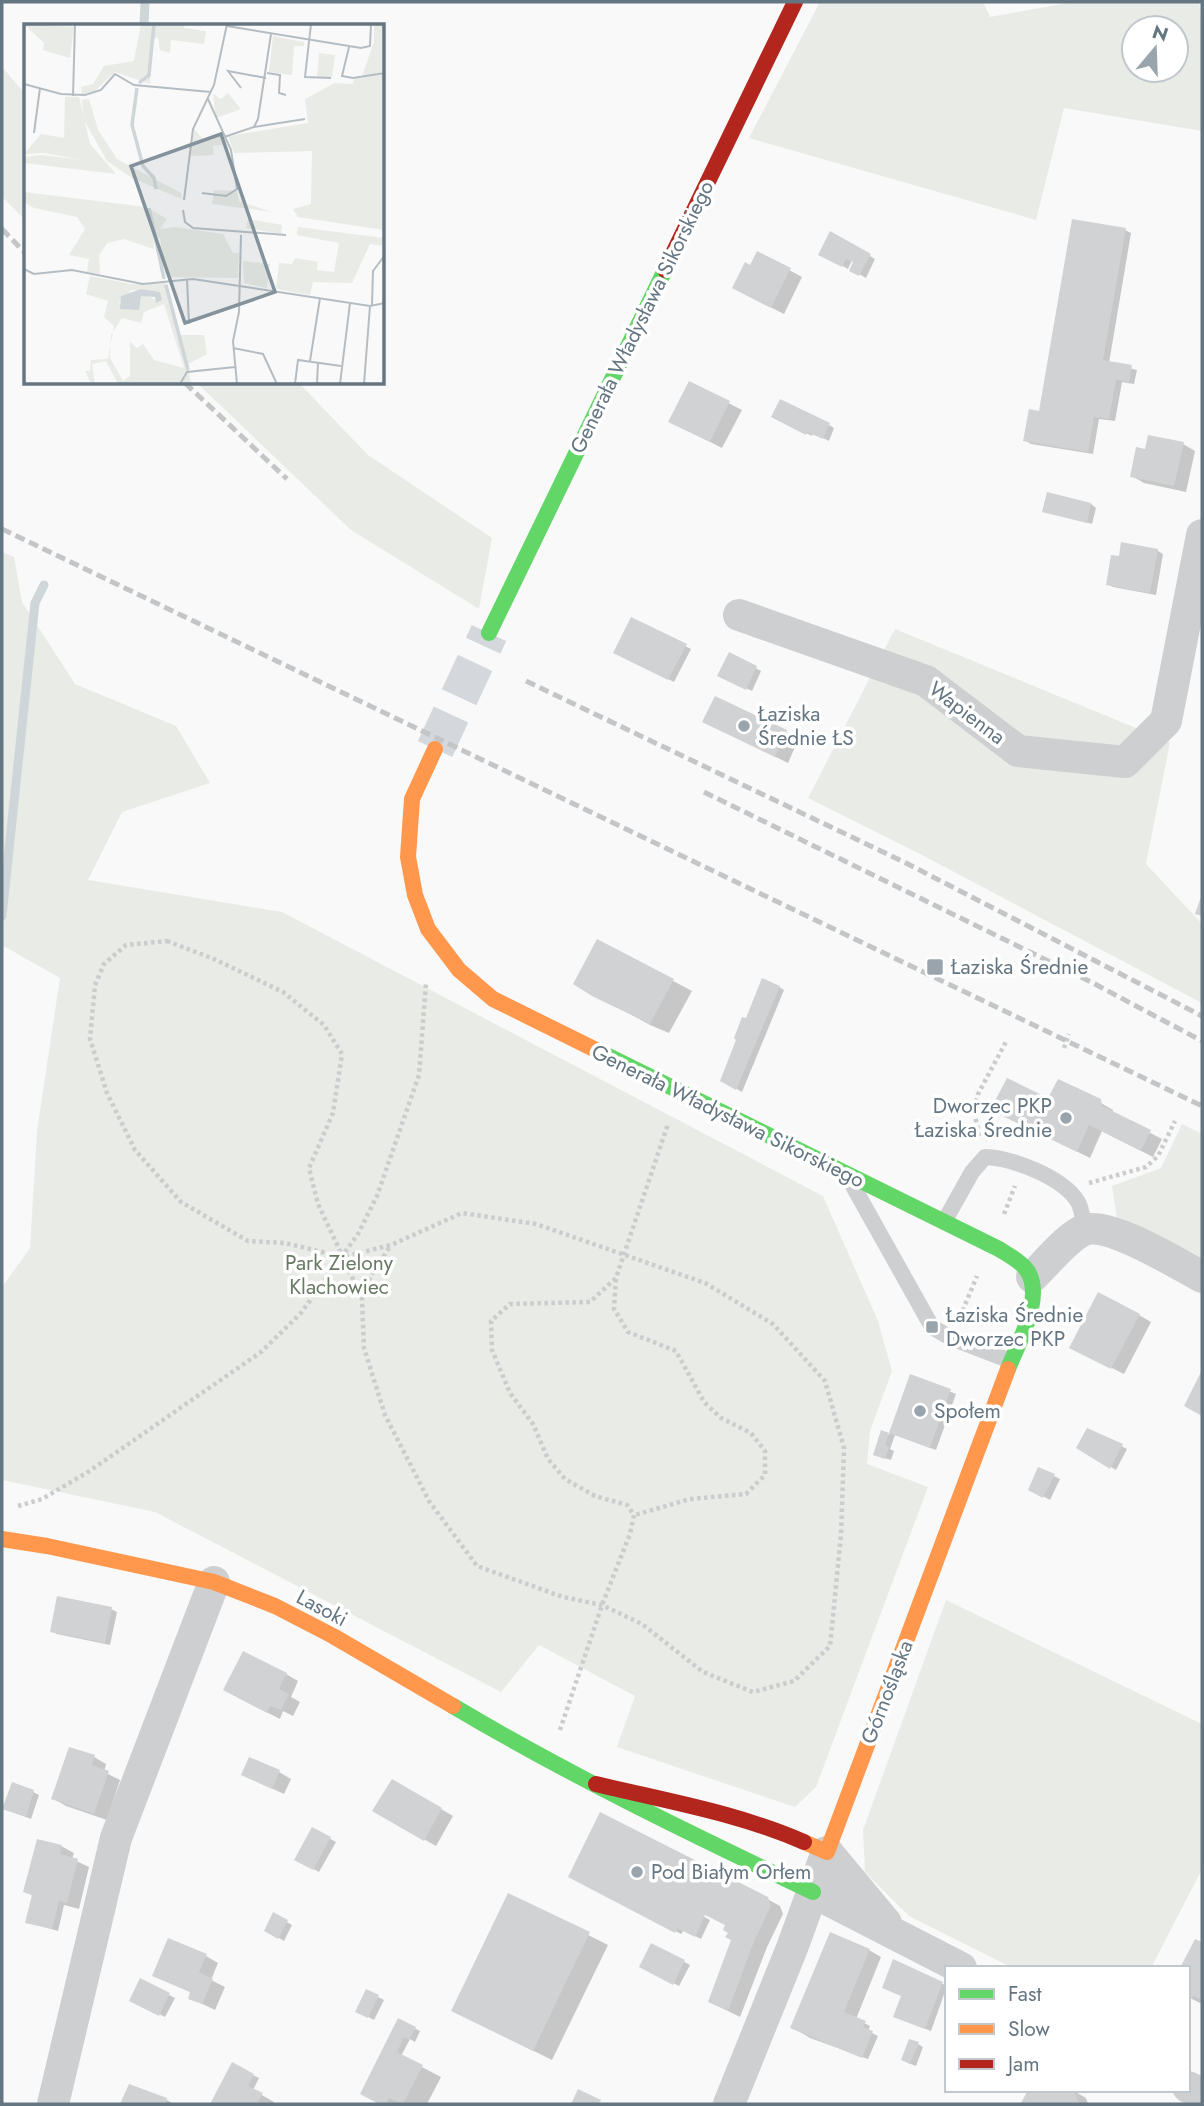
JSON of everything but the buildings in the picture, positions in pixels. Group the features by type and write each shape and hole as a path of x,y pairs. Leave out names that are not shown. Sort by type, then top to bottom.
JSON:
{"street":[{"name":"Generała Władysława Sikorskiego","path":"489,633 795,2"},
{"name":"Wapienna","path":"738,615 926,681 1018,751 1125,761 1166,721 1202,534"},
{"name":"Generała Władysława Sikorskiego","path":"435,749 412,799 408,857 415,895 428,929 459,971 493,999 999,1249 1021,1263 1032,1277"},
{"path":"1032,1277 1070,1240 1085,1230 1121,1234 1202,1277"},
{"name":"Górnośląska","path":"729,2104 813,1892 1034,1301 1032,1277"},
{"name":"Lasoki","path":"2,1539 214,1582 275,1606 333,1636 510,1740 596,1784"},
{"path":"53,2104 116,1838 214,1582"},
{"path":"596,1784 729,1814 775,1829 827,1853 894,1932"},
{"path":"596,1784 661,1820 813,1892 957,1966"}],"lane":[{"path":"944,1222 972,1172 985,1157 1005,1157 1057,1181 1078,1202 1085,1230"},
{"path":"846,1175 933,1327 951,1338 1011,1361"}],"path":[{"path":"12,1508 42,1499 88,1472 261,1352 301,1313 343,1256 358,1234 377,1196 419,1075 428,929"},
{"path":"343,1256 285,1244 248,1241 181,1202 135,1150 107,1093 90,1039 95,985 104,964 126,945 167,941 214,959 283,992 324,1026 342,1054 333,1113 309,1168 318,1205 343,1256 362,1299 364,1348 385,1415 429,1501 477,1566 564,1597 602,1605 642,1625 703,1672 753,1692 794,1681 830,1646 841,1535 844,1448 825,1381 773,1324 705,1283 536,1224 462,1213 391,1245 343,1256"},
{"path":"1064,1048 1069,1034"},
{"path":"985,1157 974,1110 978,1094 1007,1040"},
{"path":"634,1515 690,1499 746,1494 765,1475 765,1451 751,1433 721,1418 704,1402 676,1351 628,1332 614,1309 615,1278 672,1114"},
{"path":"1066,1191 1146,1167 1158,1156 1175,1121"},
{"path":"362,1299 371,1276 391,1245"},
{"path":"549,1760 602,1605 630,1534 634,1515 627,1505 595,1496 565,1479 548,1460 533,1424 510,1393 492,1350 491,1321 510,1304 590,1302 615,1278"}],"green space":[{"path":"820,2 983,2 990,17 1074,2 1199,2 1202,26 1202,131 1064,108 1036,220 749,138"},
{"path":"2,67 24,93 24,219 2,197"},
{"path":"199,385 301,385 368,455 492,538 479,609 351,530"},
{"name":"Park Zielony Klachowiec","path":"2,552 14,557 22,602 75,684 176,726 210,783 122,812 88,880 282,912 823,1196 878,1321 892,1371 870,1431 867,1464 928,1487 816,1787 795,1807 617,1747 635,1696 539,1645 501,1692 155,1512 2,1480 2,1287 30,1248 37,1131 60,978 2,945"},
{"path":"895,629 1170,742 1146,864 1202,924 1202,1003 808,798"},
{"path":"1182,1124 1202,1134 1202,1264 1117,1219 1112,1186 1161,1168"},
{"path":"946,1600 1202,1724 1202,1869 1152,1966 1009,1966 909,1916 865,1872 863,1830"}],"waterway":[{"path":"144,24 145,2"},
{"path":"2,916 35,603 44,585"}],"tunnel":[{"path":"435,749 489,633"}],"railway":[{"path":"2,229 24,252"},
{"path":"187,385 287,479"},
{"path":"2,529 1202,1106"},
{"path":"526,681 906,863 1202,1016"},
{"path":"704,792 1091,982 1202,1041"}],"traffic: fast":[{"path":"489,633 665,270"},
{"path":"598,1051 1017,1260 1026,1269 1031,1280 1032,1305 1008,1369"},
{"path":"453,1706 586,1780 813,1892"}],"traffic: slow":[{"path":"435,749 412,799 408,857 415,895 428,929 459,970 493,999 598,1051"},
{"path":"804,1842 827,1852 1008,1369"},
{"path":"2,1539 214,1582 275,1606 333,1636 453,1706"}],"traffic: jam":[{"path":"665,270 795,2"},
{"path":"596,1784 728,1815 804,1842"}],"place":[{"name":"Łaziska Średnie ŁS","path":"744,726"},
{"name":"Łaziska Średnie","path":"935,967"},
{"name":"Dworzec PKP Łaziska Średnie","path":"1066,1118"},
{"name":"Łaziska Średnie Dworzec PKP","path":"932,1327"},
{"name":"Społem","path":"920,1411"},
{"name":"Pod Białym Orłem","path":"637,1872"}]}
